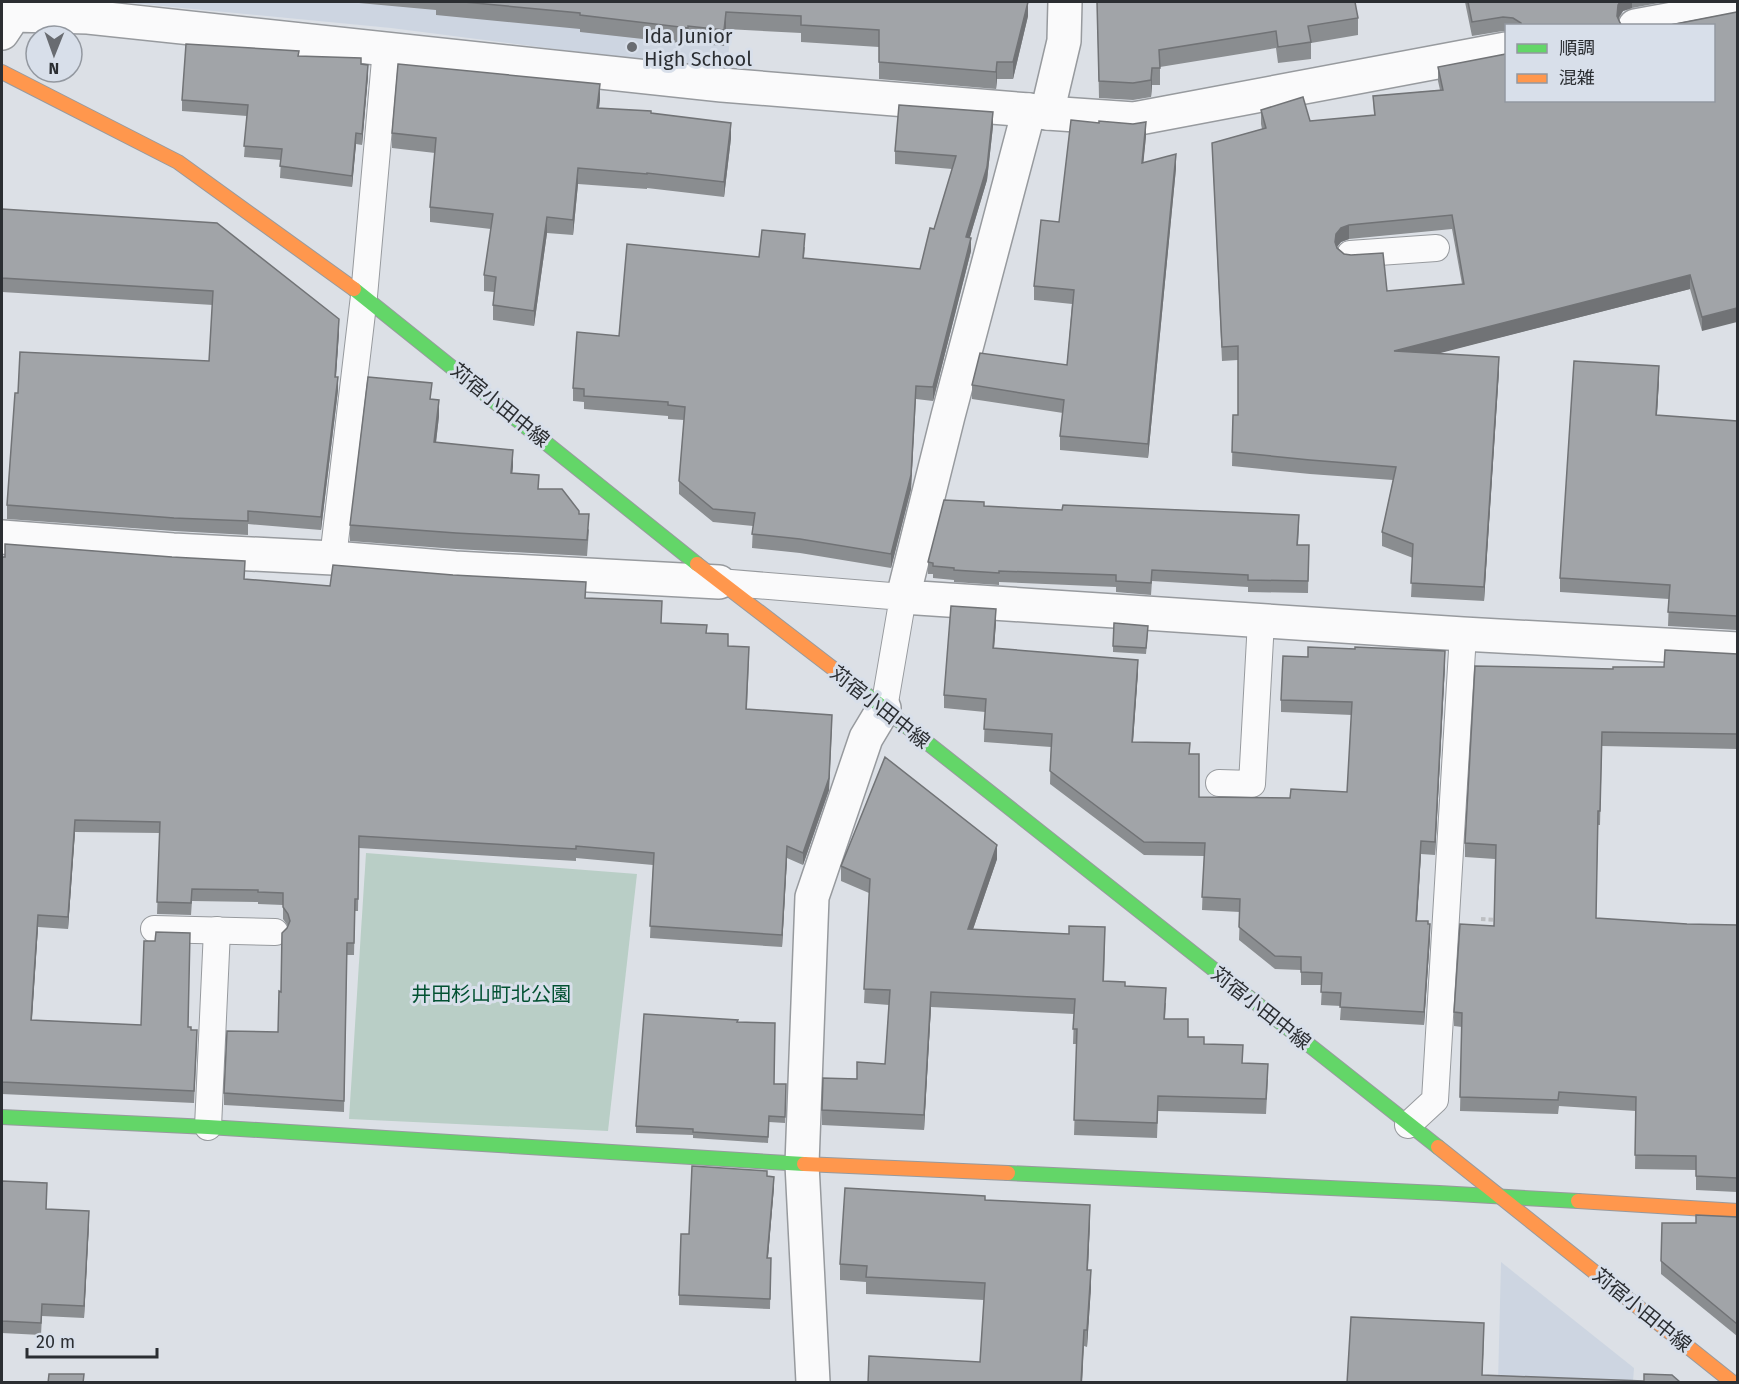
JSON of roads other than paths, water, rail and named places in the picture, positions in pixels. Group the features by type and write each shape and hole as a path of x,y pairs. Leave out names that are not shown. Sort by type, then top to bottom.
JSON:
{"street":[{"path":"1065,2 1064,41 1038,112 948,416 903,597 1463,634 1737,649"},
{"path":"1648,24 1736,10"},
{"path":"2,33 14,15 88,17 722,85 1134,119 1505,50"},
{"name":"苅宿小田中線","path":"2,72 178,162 364,296 720,582 884,708 1500,1196 1732,1383"},
{"path":"2,537 455,568 720,582"},
{"path":"813,1383 802,1164 812,897 866,738 884,708"},
{"path":"2,1117 208,1127 802,1164 1500,1196 1737,1211"}],"lane":[{"path":"333,558 364,296 386,49"},
{"path":"1350,254 1436,248"},
{"path":"720,582 903,597 884,708"},
{"path":"1219,783 1252,784 1261,621"},
{"path":"1408,1125 1435,1100 1463,634"},
{"path":"154,929 275,932"},
{"path":"208,1127 217,930"}],"place":[{"name":"Ida Junior High School","path":"632,47"}],"park label":[{"name":"井田杉山町北公園","path":"491,994"}]}
